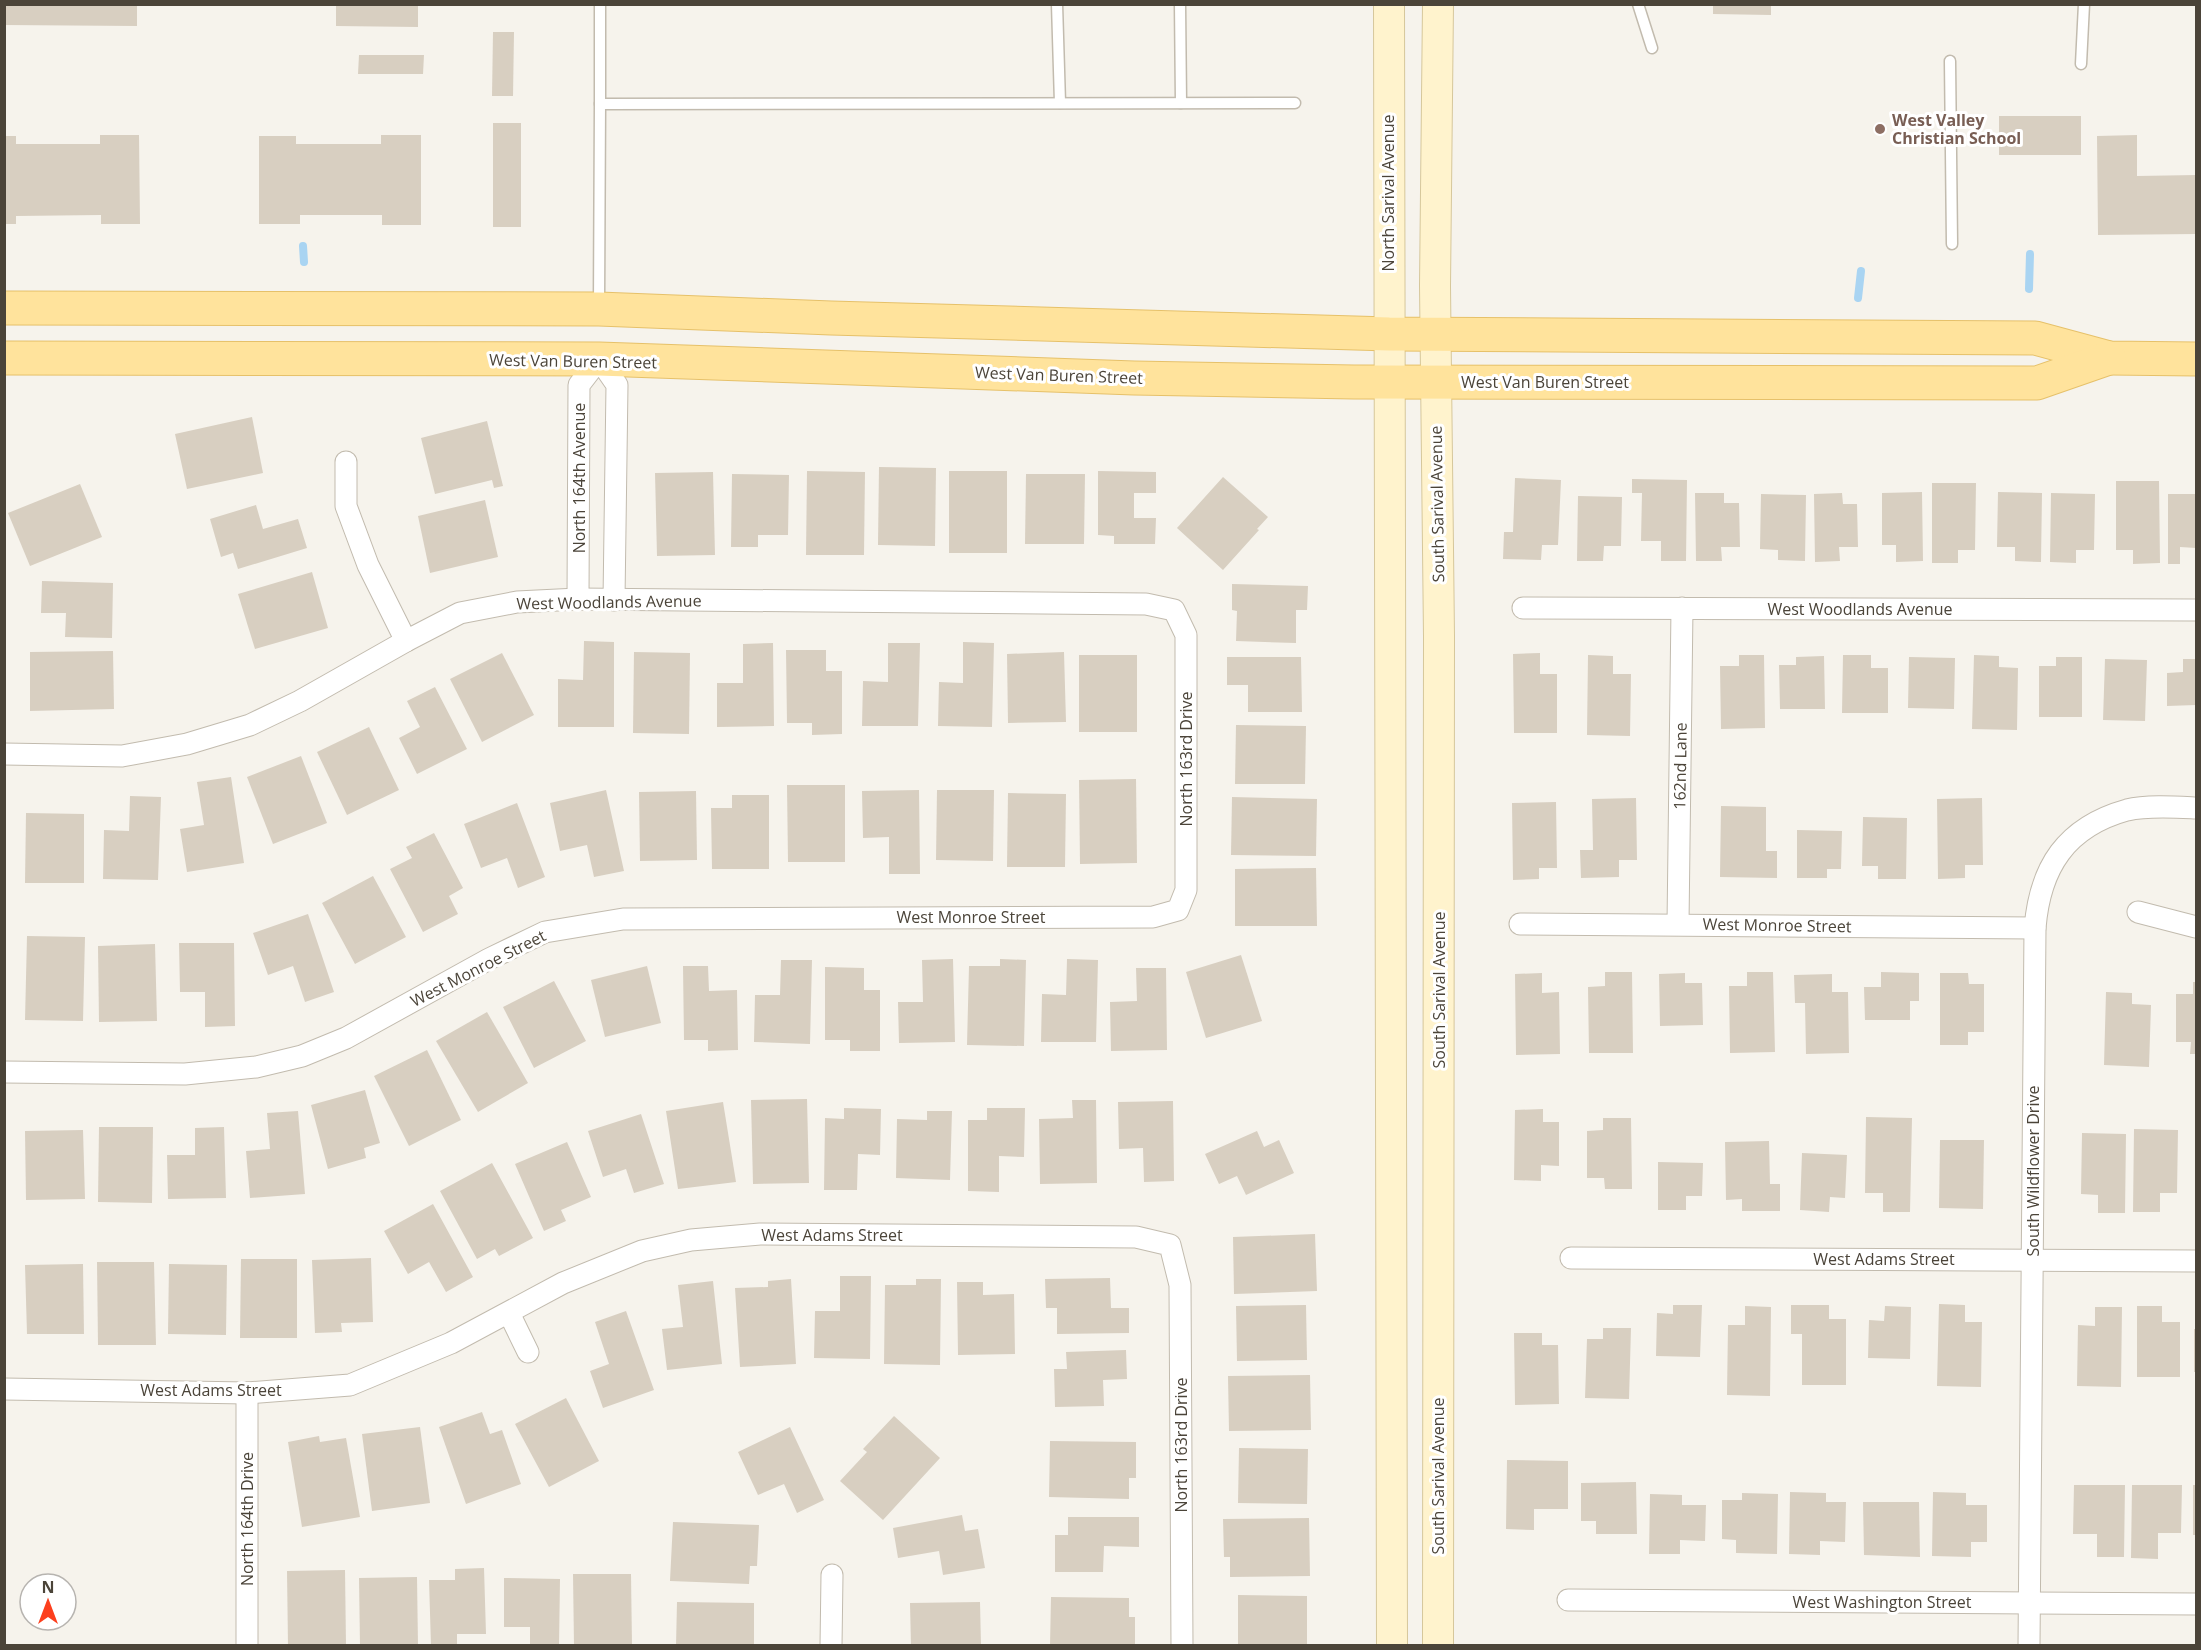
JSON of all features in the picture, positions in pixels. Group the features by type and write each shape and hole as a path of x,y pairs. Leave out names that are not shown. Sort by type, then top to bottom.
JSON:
{"main road":[{"name":"North Sarival Avenue","path":"1389,4 1389,382"},
{"path":"1436,335 1438,4"},
{"name":"West Van Buren Street","path":"4,308 599,309 1436,335 2035,338 2109,358 2196,359"},
{"path":"599,309 599,359"},
{"name":"South Sarival Avenue","path":"1436,335 1439,636 1438,1646"},
{"name":"West Van Buren Street","path":"4,358 599,359 1134,378 1389,382 2037,383 2109,358"},
{"path":"1389,382 1392,1646"}],"street":[{"name":"North 164th Avenue","path":"578,599 579,384 599,359"},
{"path":"599,359 617,385 614,600"},
{"path":"346,462 346,506 368,565 406,641"},
{"name":"West Woodlands Avenue","path":"4,754 122,756 187,744 250,725 300,701 406,641 460,614 517,602 578,599 1146,604 1174,610"},
{"name":"West Woodlands Avenue","path":"1523,608 2196,610"},
{"name":"162nd Lane","path":"1678,924 1682,608"},
{"name":"North 163rd Drive","path":"1174,610 1186,635 1186,890 1178,910"},
{"name":"South Wildflower Drive","path":"2029,1646 2037,902 2044,877 2064,846 2093,824 2128,810 2196,808"},
{"name":"West Monroe Street","path":"4,1072 185,1074 256,1067 291,1059 346,1038 489,959 545,932 590,923 635,919 1154,917 1178,910"},
{"path":"2138,912 2196,927"},
{"name":"West Monroe Street","path":"1520,924 2035,928"},
{"name":"West Adams Street","path":"4,1389 247,1393 350,1385 451,1343 563,1283 642,1251 691,1240 760,1234 1136,1237 1170,1245"},
{"name":"North 163rd Drive","path":"1170,1245 1179,1285 1182,1646"},
{"name":"West Adams Street","path":"1571,1258 2196,1261"},
{"path":"509,1313 528,1352"},
{"name":"North 164th Drive","path":"247,1393 247,1646"},
{"path":"831,1646 832,1575"},
{"name":"West Washington Street","path":"1568,1600 2196,1604"}],"lane":[{"path":"599,309 600,4"},
{"path":"1057,4 1060,103"},
{"path":"1180,4 1181,103"},
{"path":"1638,4 1652,48"},
{"path":"2080,64 2084,4"},
{"path":"1950,61 1952,244"},
{"path":"600,104 1295,103"}],"building":[{"path":"4,4 137,4 137,26 4,25"},
{"path":"1713,4 1771,4 1771,15 1713,14"},
{"path":"336,5 418,5 418,27 336,26"},
{"path":"493,32 514,32 513,96 492,96"},
{"path":"359,55 424,55 423,74 358,74"},
{"path":"1999,116 2081,116 2081,155 1999,155"},
{"path":"493,123 521,123 521,227 493,227"},
{"path":"100,135 139,135 140,224 101,224 101,215 16,216 16,224 4,224 4,136 16,136 16,144 100,144"},
{"path":"381,135 421,135 421,225 382,225 382,215 300,215 300,224 259,224 259,136 296,136 296,144 381,144"},
{"path":"2137,135 2137,176 2196,175 2196,234 2098,235 2097,136"},
{"path":"252,417 263,473 187,489 175,434"},
{"path":"487,421 503,486 494,488 492,480 435,494 421,438"},
{"path":"879,467 936,468 935,546 878,545"},
{"path":"807,471 865,472 864,555 806,555"},
{"path":"949,471 1007,471 1007,553 949,553"},
{"path":"1098,471 1156,472 1156,493 1134,493 1134,518 1156,518 1155,544 1114,544 1114,536 1098,535"},
{"path":"713,472 715,555 657,556 655,473"},
{"path":"732,474 789,475 788,535 758,535 758,547 731,547"},
{"path":"1026,474 1085,474 1084,544 1025,544"},
{"path":"1223,477 1268,517 1223,570 1177,528"},
{"path":"1515,478 1561,480 1558,545 1542,545 1541,560 1503,559 1504,532 1513,532"},
{"path":"1632,479 1687,480 1686,561 1661,561 1661,541 1641,541 1642,493 1632,493"},
{"path":"2116,481 2159,481 2160,563 2133,564 2133,550 2116,550"},
{"path":"1932,483 1976,483 1975,550 1958,550 1958,563 1932,563"},
{"path":"80,484 102,537 30,566 8,513"},
{"path":"1922,492 1923,561 1896,562 1896,545 1882,545 1882,493"},
{"path":"1998,492 2042,493 2041,562 2015,561 2015,547 1997,547"},
{"path":"1695,493 1724,493 1724,503 1739,503 1740,547 1721,547 1722,561 1696,561"},
{"path":"1842,493 1843,504 1857,504 1858,547 1839,547 1840,561 1815,562 1814,494"},
{"path":"2051,493 2095,494 2094,550 2076,550 2076,563 2050,562"},
{"path":"1761,494 1806,495 1805,561 1778,560 1778,550 1760,549"},
{"path":"2168,494 2196,494 2196,548 2180,547 2180,564 2168,564"},
{"path":"1578,496 1622,497 1621,546 1604,546 1603,561 1577,561"},
{"path":"485,500 498,557 430,573 418,516"},
{"path":"256,505 263,529 298,519 307,548 238,569 233,553 221,557 210,519"},
{"path":"312,572 328,628 255,649 238,594"},
{"path":"42,581 113,583 112,638 65,637 66,613 41,613"},
{"path":"1232,584 1308,586 1307,610 1296,610 1296,643 1236,641 1237,611 1232,610"},
{"path":"584,641 614,642 614,727 558,727 558,679 583,680"},
{"path":"963,642 994,643 992,727 938,726 939,682 963,683"},
{"path":"773,643 774,726 717,727 717,683 743,683 743,644"},
{"path":"888,643 920,643 918,726 862,726 863,681 888,682"},
{"path":"786,650 826,650 826,671 842,671 842,734 812,735 812,723 787,723"},
{"path":"113,651 114,709 30,711 30,652"},
{"path":"634,652 690,653 689,734 633,733"},
{"path":"1064,652 1066,722 1008,723 1007,654"},
{"path":"502,653 534,715 482,742 450,679"},
{"path":"1540,653 1540,674 1557,674 1557,733 1514,733 1513,654"},
{"path":"1079,655 1137,655 1137,732 1079,732"},
{"path":"1588,655 1613,656 1613,674 1631,674 1630,736 1587,735"},
{"path":"1739,655 1764,655 1765,728 1721,729 1720,666 1739,666"},
{"path":"1843,655 1871,655 1871,668 1888,668 1888,713 1842,713"},
{"path":"1974,655 1999,656 1999,667 2018,668 2017,730 1972,729"},
{"path":"1824,656 1825,709 1780,709 1779,665 1796,665 1796,657"},
{"path":"1227,657 1301,657 1302,712 1248,712 1248,685 1227,685"},
{"path":"1909,657 1955,658 1954,709 1908,708"},
{"path":"2056,657 2082,657 2082,717 2039,717 2039,666 2056,666"},
{"path":"2105,659 2147,660 2145,721 2103,720"},
{"path":"2183,659 2196,659 2196,705 2167,706 2167,673 2183,672"},
{"path":"435,687 467,749 417,774 399,738 420,727 407,701"},
{"path":"1236,725 1306,726 1305,784 1235,784"},
{"path":"369,727 399,790 347,815 317,752"},
{"path":"301,756 327,823 273,844 247,777"},
{"path":"231,777 244,863 187,872 180,829 204,825 197,782"},
{"path":"1136,779 1137,863 1080,864 1079,780"},
{"path":"787,785 845,785 845,862 788,862"},
{"path":"606,790 624,871 594,877 587,845 560,851 550,803"},
{"path":"919,790 920,874 889,874 889,837 863,838 862,791"},
{"path":"937,790 994,790 993,861 936,860"},
{"path":"696,791 697,860 640,861 639,792"},
{"path":"1008,793 1066,794 1065,867 1007,867"},
{"path":"732,795 769,795 769,869 712,869 711,808 732,808"},
{"path":"130,796 161,797 158,880 103,879 104,830 129,831"},
{"path":"1232,797 1317,799 1316,856 1231,855"},
{"path":"1636,798 1637,860 1619,860 1619,877 1581,878 1580,850 1593,850 1592,799"},
{"path":"1982,798 1983,865 1965,865 1965,878 1938,879 1937,799"},
{"path":"1556,802 1557,868 1539,868 1539,879 1513,880 1512,803"},
{"path":"517,803 545,877 518,888 507,858 481,868 464,824"},
{"path":"1721,806 1766,807 1766,851 1777,851 1777,878 1720,877"},
{"path":"26,813 84,814 84,883 25,883"},
{"path":"1863,817 1907,818 1906,879 1878,879 1878,866 1862,866"},
{"path":"1797,830 1842,831 1841,869 1827,869 1827,878 1797,878"},
{"path":"434,833 463,888 449,896 458,914 423,932 390,869 412,858 406,847"},
{"path":"1316,868 1317,926 1235,926 1235,869"},
{"path":"373,876 406,937 355,964 322,903"},
{"path":"308,914 334,992 305,1002 293,966 268,975 253,933"},
{"path":"27,936 85,937 83,1021 25,1020"},
{"path":"179,943 234,943 235,1026 205,1027 205,992 180,992"},
{"path":"155,944 157,1021 99,1022 98,946"},
{"path":"1241,955 1262,1021 1206,1038 1186,972"},
{"path":"953,959 955,1042 899,1043 898,1002 923,1002 922,960"},
{"path":"1000,959 1026,960 1024,1046 967,1045 969,966 1000,966"},
{"path":"1067,959 1098,960 1096,1042 1041,1042 1042,994 1066,995"},
{"path":"781,960 812,960 810,1044 754,1042 755,995 780,995"},
{"path":"647,966 661,1023 605,1037 591,980"},
{"path":"683,966 708,966 709,991 737,990 738,1050 708,1051 708,1040 684,1040"},
{"path":"825,967 864,968 864,990 880,990 880,1051 850,1051 850,1040 825,1040"},
{"path":"1136,968 1166,968 1167,1050 1111,1051 1110,1002 1137,1001"},
{"path":"1605,972 1632,972 1633,1053 1589,1053 1588,987 1605,986"},
{"path":"1747,972 1773,972 1775,1052 1730,1053 1729,986 1747,986"},
{"path":"1881,972 1919,973 1919,1001 1910,1001 1910,1020 1865,1020 1864,987 1881,987"},
{"path":"1542,973 1542,993 1559,992 1560,1054 1516,1055 1515,974"},
{"path":"1685,973 1685,983 1702,983 1703,1025 1660,1026 1659,974"},
{"path":"1940,973 1968,973 1969,984 1984,984 1984,1032 1968,1032 1968,1045 1940,1045"},
{"path":"1832,974 1832,992 1848,992 1849,1053 1806,1054 1805,1003 1795,1003 1794,975"},
{"path":"554,981 586,1041 534,1068 503,1007"},
{"path":"2193,982 2196,982 2196,1054 2190,1054 2191,1042 2176,1042 2176,994 2193,994"},
{"path":"2106,992 2132,993 2132,1004 2151,1005 2149,1067 2104,1065"},
{"path":"487,1012 528,1083 478,1112 436,1041"},
{"path":"427,1050 461,1120 409,1146 374,1076"},
{"path":"365,1090 380,1143 364,1148 366,1158 328,1169 311,1105"},
{"path":"807,1099 809,1183 753,1184 751,1100"},
{"path":"1072,1100 1096,1100 1097,1183 1040,1184 1039,1119 1073,1118"},
{"path":"1173,1101 1174,1181 1144,1182 1143,1148 1119,1149 1118,1102"},
{"path":"723,1102 736,1182 678,1189 666,1111"},
{"path":"844,1108 881,1109 880,1155 858,1154 857,1190 824,1190 825,1118 844,1119"},
{"path":"987,1108 1025,1108 1024,1157 999,1156 999,1192 968,1191 968,1120 987,1120"},
{"path":"1543,1109 1543,1122 1559,1122 1559,1166 1541,1165 1541,1181 1514,1180 1515,1110"},
{"path":"298,1111 305,1194 250,1198 246,1151 270,1149 267,1113"},
{"path":"927,1111 952,1111 950,1180 896,1178 897,1119 927,1120"},
{"path":"641,1114 664,1184 634,1193 626,1169 603,1177 588,1131"},
{"path":"1866,1117 1912,1118 1910,1212 1883,1212 1883,1193 1865,1193"},
{"path":"1603,1118 1631,1118 1632,1189 1605,1189 1604,1178 1587,1178 1587,1131 1603,1130"},
{"path":"99,1127 153,1127 152,1203 98,1202"},
{"path":"224,1127 226,1198 168,1199 167,1155 195,1155 195,1128"},
{"path":"2134,1129 2178,1130 2177,1193 2160,1193 2160,1212 2133,1212"},
{"path":"83,1130 85,1199 26,1200 25,1131"},
{"path":"1257,1131 1264,1147 1279,1140 1294,1173 1246,1195 1237,1176 1219,1184 1205,1154"},
{"path":"2082,1133 2126,1134 2125,1213 2098,1213 2098,1195 2081,1194"},
{"path":"1940,1140 1984,1140 1983,1209 1939,1208"},
{"path":"1769,1141 1770,1184 1780,1184 1780,1211 1742,1211 1742,1199 1726,1200 1725,1142"},
{"path":"567,1142 591,1197 561,1210 566,1221 544,1231 515,1164"},
{"path":"1802,1153 1847,1155 1845,1198 1830,1197 1829,1212 1800,1210"},
{"path":"1658,1162 1703,1163 1702,1196 1686,1196 1686,1210 1658,1210"},
{"path":"492,1163 533,1238 499,1256 495,1249 477,1259 440,1191"},
{"path":"433,1204 473,1277 446,1292 429,1262 408,1274 384,1231"},
{"path":"1315,1234 1317,1291 1234,1294 1233,1237"},
{"path":"371,1258 373,1322 341,1323 342,1332 315,1333 312,1260"},
{"path":"241,1259 297,1259 297,1338 240,1338"},
{"path":"97,1262 154,1262 156,1345 98,1345"},
{"path":"83,1264 84,1334 27,1334 25,1265"},
{"path":"169,1264 227,1265 226,1335 168,1334"},
{"path":"840,1276 871,1276 870,1359 814,1358 815,1311 840,1311"},
{"path":"1110,1278 1111,1308 1129,1308 1129,1333 1057,1334 1057,1308 1046,1308 1045,1279"},
{"path":"791,1279 796,1364 740,1367 735,1288 768,1287 768,1281"},
{"path":"916,1279 941,1279 940,1365 884,1364 885,1285 916,1285"},
{"path":"713,1281 722,1364 667,1370 662,1329 683,1327 678,1285"},
{"path":"957,1282 983,1282 983,1295 1014,1294 1015,1354 958,1355"},
{"path":"1939,1304 1965,1305 1965,1322 1982,1322 1981,1387 1937,1386"},
{"path":"1306,1305 1307,1360 1237,1361 1236,1306"},
{"path":"1673,1305 1702,1305 1700,1357 1656,1356 1657,1313 1673,1314"},
{"path":"1791,1305 1829,1305 1829,1319 1846,1319 1846,1385 1802,1385 1802,1334 1791,1334"},
{"path":"1745,1306 1771,1307 1770,1396 1727,1395 1728,1325 1745,1325"},
{"path":"1885,1306 1911,1307 1910,1359 1868,1358 1869,1320 1884,1321"},
{"path":"2137,1306 2162,1306 2162,1322 2180,1322 2180,1377 2137,1377"},
{"path":"2095,1307 2122,1307 2121,1387 2077,1386 2078,1325 2095,1326"},
{"path":"626,1311 654,1390 603,1408 590,1371 609,1364 595,1322"},
{"path":"1603,1328 1631,1328 1629,1399 1585,1398 1587,1339 1603,1339"},
{"path":"2194,1329 2196,1329 2196,1372 2194,1372"},
{"path":"1514,1333 1542,1333 1542,1345 1558,1345 1559,1404 1515,1405"},
{"path":"1126,1350 1127,1379 1103,1380 1104,1406 1055,1407 1054,1369 1067,1369 1066,1352"},
{"path":"1310,1375 1311,1430 1229,1431 1228,1376"},
{"path":"566,1398 599,1461 549,1487 515,1424"},
{"path":"482,1412 490,1434 502,1430 521,1484 466,1504 439,1427"},
{"path":"894,1416 940,1458 883,1520 840,1481 867,1452 863,1449"},
{"path":"420,1427 430,1503 372,1511 362,1434"},
{"path":"790,1427 824,1500 797,1513 784,1484 758,1495 738,1452"},
{"path":"319,1436 320,1442 346,1438 360,1517 302,1527 288,1442"},
{"path":"1050,1441 1136,1442 1136,1478 1129,1478 1129,1499 1049,1497"},
{"path":"1239,1448 1308,1449 1307,1504 1238,1503"},
{"path":"1507,1460 1568,1461 1568,1509 1534,1509 1534,1530 1506,1529"},
{"path":"1636,1482 1637,1534 1596,1534 1596,1521 1581,1521 1581,1483"},
{"path":"2074,1485 2125,1485 2124,1557 2097,1557 2097,1534 2073,1534"},
{"path":"2132,1485 2182,1485 2181,1533 2158,1533 2158,1559 2131,1558"},
{"path":"2193,1485 2196,1485 2196,1535 2193,1535"},
{"path":"1790,1492 1826,1493 1826,1502 1846,1502 1845,1542 1820,1541 1820,1555 1789,1554"},
{"path":"1933,1492 1966,1493 1966,1505 1987,1505 1987,1542 1971,1542 1971,1557 1932,1556"},
{"path":"1742,1493 1778,1494 1777,1554 1736,1553 1736,1540 1722,1539 1722,1500 1742,1500"},
{"path":"1650,1494 1682,1495 1682,1505 1706,1505 1705,1541 1680,1540 1680,1554 1649,1554"},
{"path":"1863,1502 1919,1502 1920,1557 1864,1555"},
{"path":"962,1515 965,1531 978,1529 985,1568 943,1575 939,1551 898,1558 893,1528"},
{"path":"1068,1517 1139,1517 1139,1547 1104,1546 1103,1572 1055,1572 1055,1535 1068,1535"},
{"path":"1309,1518 1310,1576 1230,1577 1230,1557 1224,1557 1223,1519"},
{"path":"673,1522 759,1525 757,1566 750,1566 749,1584 670,1581"},
{"path":"484,1568 486,1634 457,1634 457,1646 431,1646 429,1580 455,1580 455,1569"},
{"path":"345,1570 346,1646 288,1646 287,1571"},
{"path":"573,1574 631,1574 632,1646 574,1646"},
{"path":"417,1577 418,1646 360,1646 359,1578"},
{"path":"504,1578 560,1579 559,1646 530,1646 530,1627 504,1627"},
{"path":"1238,1595 1307,1596 1307,1646 1238,1646"},
{"path":"1051,1597 1129,1598 1129,1617 1135,1617 1135,1646 1050,1646"},
{"path":"677,1602 754,1603 754,1646 676,1646"},
{"path":"980,1602 981,1646 911,1646 910,1603"}],"waterway":[{"path":"303,246 304,262"},
{"path":"2029,289 2030,254"},
{"path":"1858,298 1861,271"}],"place":[{"name":"West Valley Christian School","path":"1880,129"}]}
